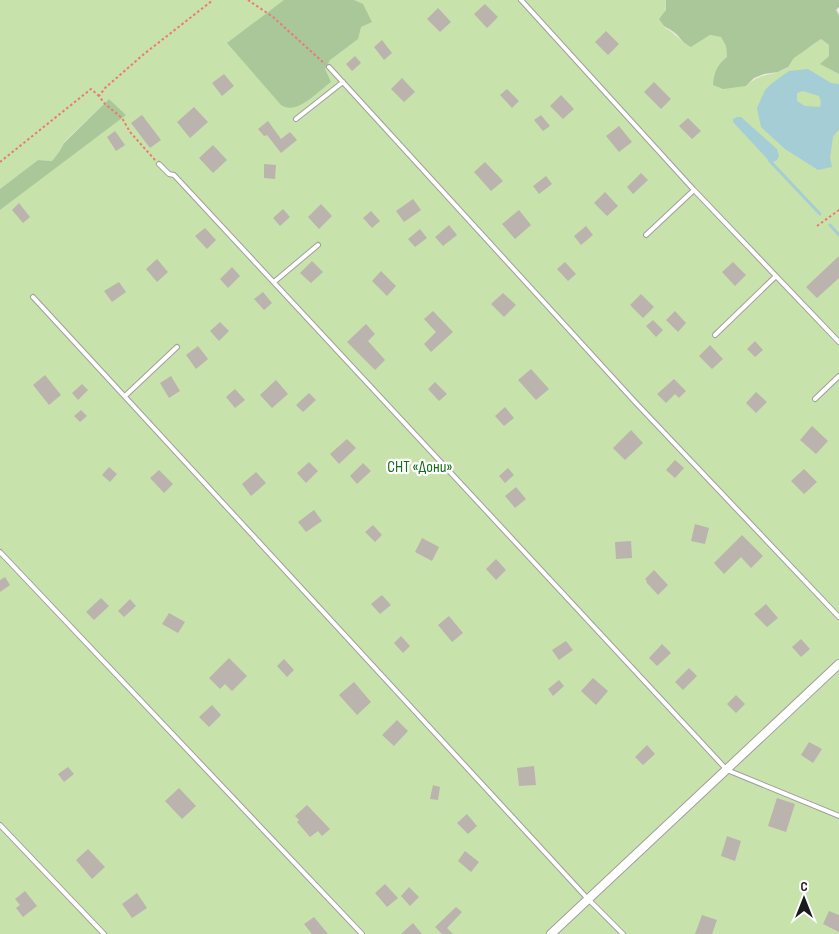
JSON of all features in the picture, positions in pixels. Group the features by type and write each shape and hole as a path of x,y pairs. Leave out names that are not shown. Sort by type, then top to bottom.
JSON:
{"street":[{"path":"551,934 587,898 839,664"}],"lane":[{"path":"521,0 694,190 839,342"},
{"path":"329,67 636,403 839,617"},
{"path":"296,118 343,82"},
{"path":"159,164 169,174 174,175 727,770 839,816"},
{"path":"646,235 694,190"},
{"path":"274,282 318,245"},
{"path":"715,334 776,276"},
{"path":"33,297 587,898 623,934"},
{"path":"124,396 177,347"},
{"path":"815,399 839,376"},
{"path":"0,552 362,934"},
{"path":"0,825 104,934"}],"path":[{"path":"99,96 105,88 144,54 213,0"},
{"path":"248,0 272,17 329,67"},
{"path":"0,162 91,90 122,118 130,132 159,164"},
{"path":"817,226 839,210"}],"green space":[{"name":"СНТ «Дони»","path":"0,0 666,0 665,28 691,47 710,35 721,37 726,46 727,57 746,86 756,79 785,69 795,57 821,39 829,45 829,56 821,64 839,74 839,934 0,934 0,210 125,114 109,99 64,142 52,161 38,160 0,189"},
{"path":"284,0 354,0 363,4 372,22 361,27 358,39 330,60 325,69 331,82 307,101 287,108 281,105 227,43"},
{"path":"666,0 839,0 839,7 836,10 839,15 839,74 820,64 829,56 829,45 821,39 794,58 788,67 778,72 754,78 746,86 723,89 713,85 717,69 727,57 726,46 721,37 710,35 691,47 685,43 659,19 666,10"},
{"path":"109,99 126,115 0,210 0,189 38,160 52,161 64,143"}],"water":[{"path":"808,69 831,83 839,84 839,129 833,137 830,158 832,167 818,170 785,149 761,127 757,108 765,90 789,71","holes":["803,91 819,96 820,107 805,106 797,101 797,93"]},
{"path":"741,117 777,149 779,156 777,160 771,163 733,122 733,119"}],"building":[{"path":"485,4 498,17 487,28 474,14"},
{"path":"438,8 451,22 440,32 427,19"},
{"path":"606,31 619,44 608,55 595,42"},
{"path":"382,40 392,53 384,60 374,47"},
{"path":"355,56 361,63 352,71 346,64"},
{"path":"224,74 234,86 222,96 212,83"},
{"path":"402,78 415,92 404,102 391,89"},
{"path":"654,82 671,99 661,109 644,92"},
{"path":"507,89 519,101 512,108 500,95"},
{"path":"561,95 574,109 563,119 550,106"},
{"path":"194,107 208,122 190,138 177,122"},
{"path":"142,115 161,140 150,148 131,123"},
{"path":"541,115 550,126 543,131 534,120"},
{"path":"688,118 701,131 692,139 679,126"},
{"path":"268,121 281,139 290,132 297,140 281,153 267,135 264,136 258,129"},
{"path":"619,126 632,142 619,152 606,136"},
{"path":"115,131 125,145 116,151 107,137"},
{"path":"213,145 227,160 213,173 199,158"},
{"path":"485,162 503,181 491,191 474,172"},
{"path":"264,164 276,165 275,179 264,178"},
{"path":"641,173 648,180 633,194 627,187"},
{"path":"546,176 552,184 539,194 533,186"},
{"path":"605,192 618,206 607,216 594,203"},
{"path":"413,199 421,210 404,222 396,211"},
{"path":"19,203 30,217 23,223 12,210"},
{"path":"321,204 332,216 319,229 308,217"},
{"path":"283,209 290,217 280,226 273,218"},
{"path":"519,210 531,225 515,239 502,224"},
{"path":"371,211 380,221 372,228 363,218"},
{"path":"449,225 457,235 443,246 435,237"},
{"path":"586,226 593,235 581,245 574,236"},
{"path":"205,228 216,240 207,249 195,236"},
{"path":"420,229 427,238 415,247 408,239"},
{"path":"839,256 839,278 817,298 806,287"},
{"path":"157,259 168,272 157,282 146,269"},
{"path":"312,261 323,272 311,283 300,273"},
{"path":"565,262 576,274 568,281 557,269"},
{"path":"733,262 746,275 735,286 722,272"},
{"path":"232,267 240,276 228,288 220,279"},
{"path":"381,271 396,286 387,296 372,281"},
{"path":"119,282 126,292 112,302 104,291"},
{"path":"263,292 272,303 264,310 254,299"},
{"path":"503,293 516,305 504,317 491,304"},
{"path":"641,294 654,307 643,318 630,305"},
{"path":"433,311 453,332 431,352 424,344 436,332 424,319"},
{"path":"675,311 686,323 678,332 666,320"},
{"path":"653,320 663,330 656,337 646,326"},
{"path":"220,322 229,331 219,341 210,331"},
{"path":"366,324 375,334 368,341 385,360 375,370 347,342"},
{"path":"755,341 763,350 755,357 747,349"},
{"path":"710,345 723,359 712,369 699,356"},
{"path":"198,346 208,359 196,369 186,355"},
{"path":"531,369 549,389 536,400 518,380"},
{"path":"45,375 61,395 49,405 33,385"},
{"path":"171,376 180,391 169,398 160,383"},
{"path":"674,379 686,391 679,398 675,394 666,403 657,394"},
{"path":"276,380 288,394 272,408 260,395"},
{"path":"435,382 447,394 439,401 428,389"},
{"path":"82,384 88,390 78,400 72,393"},
{"path":"235,389 245,400 235,408 226,397"},
{"path":"756,392 767,402 756,413 746,403"},
{"path":"309,393 316,400 303,412 296,405"},
{"path":"505,407 514,418 504,426 495,416"},
{"path":"81,410 87,416 80,422 74,416"},
{"path":"812,426 828,441 816,454 800,440"},
{"path":"631,430 643,443 625,460 613,448"},
{"path":"347,439 356,448 339,464 330,454"},
{"path":"675,460 684,468 675,478 666,470"},
{"path":"309,462 318,471 306,483 297,473"},
{"path":"363,463 371,471 357,484 350,476"},
{"path":"109,467 117,474 110,482 102,475"},
{"path":"508,468 514,475 505,483 499,476"},
{"path":"804,469 817,482 804,494 791,481"},
{"path":"159,470 173,484 164,493 150,478"},
{"path":"256,472 266,483 251,496 242,484"},
{"path":"516,487 526,499 515,508 505,496"},
{"path":"314,510 322,521 306,532 298,522"},
{"path":"695,524 709,528 705,544 691,541"},
{"path":"373,525 382,535 375,542 365,532"},
{"path":"742,535 763,556 751,568 741,557 724,574 714,563"},
{"path":"422,538 439,547 432,561 415,552"},
{"path":"631,541 632,558 616,559 615,542"},
{"path":"496,559 506,570 496,580 486,569"},
{"path":"654,570 668,585 658,595 645,579"},
{"path":"5,577 10,585 0,592 0,580"},
{"path":"382,595 391,605 380,614 371,604"},
{"path":"101,598 109,606 94,620 86,612"},
{"path":"130,599 136,606 124,617 118,611"},
{"path":"766,604 778,618 767,627 754,614"},
{"path":"169,613 185,622 178,633 162,624"},
{"path":"449,616 463,633 452,642 438,625"},
{"path":"401,636 410,646 403,653 394,643"},
{"path":"801,639 810,649 801,657 792,647"},
{"path":"566,641 573,650 559,660 552,650"},
{"path":"662,644 671,653 657,666 649,658"},
{"path":"229,658 247,676 232,691 225,684 220,689 209,678"},
{"path":"284,659 294,670 287,677 277,666"},
{"path":"689,668 697,676 683,690 675,682"},
{"path":"593,678 608,691 596,705 581,691"},
{"path":"559,680 564,686 553,696 548,689"},
{"path":"354,682 371,702 357,715 339,695"},
{"path":"736,695 745,704 736,713 727,704"},
{"path":"212,705 221,715 209,727 199,717"},
{"path":"397,720 408,731 394,746 382,735"},
{"path":"809,742 822,749 813,763 801,755"},
{"path":"647,745 655,754 643,765 635,757"},
{"path":"534,766 536,785 519,786 517,768"},
{"path":"68,767 74,774 64,782 58,774"},
{"path":"433,785 440,787 438,800 430,799"},
{"path":"179,788 196,806 182,819 165,801"},
{"path":"777,798 795,804 786,832 768,826"},
{"path":"307,805 330,829 322,836 318,831 310,837 297,822 299,820 295,816"},
{"path":"467,814 477,826 468,834 457,823"},
{"path":"727,836 741,841 735,861 721,856"},
{"path":"88,849 105,867 92,879 76,860"},
{"path":"465,851 479,862 471,872 458,861"},
{"path":"385,884 398,898 387,907 375,893"},
{"path":"409,887 419,897 410,906 401,896"},
{"path":"25,891 37,906 23,917 16,908 20,905 15,899"},
{"path":"137,893 147,908 132,918 122,904"},
{"path":"456,907 462,912 447,928 453,934 442,934 435,927"},
{"path":"829,911 839,915 839,932 823,924"},
{"path":"702,915 717,920 712,934 695,934"},
{"path":"314,917 328,934 312,934 304,924"},
{"path":"413,923 422,934 401,934"}],"waterway":[{"path":"769,160 820,214"},
{"path":"830,225 839,235"}]}
